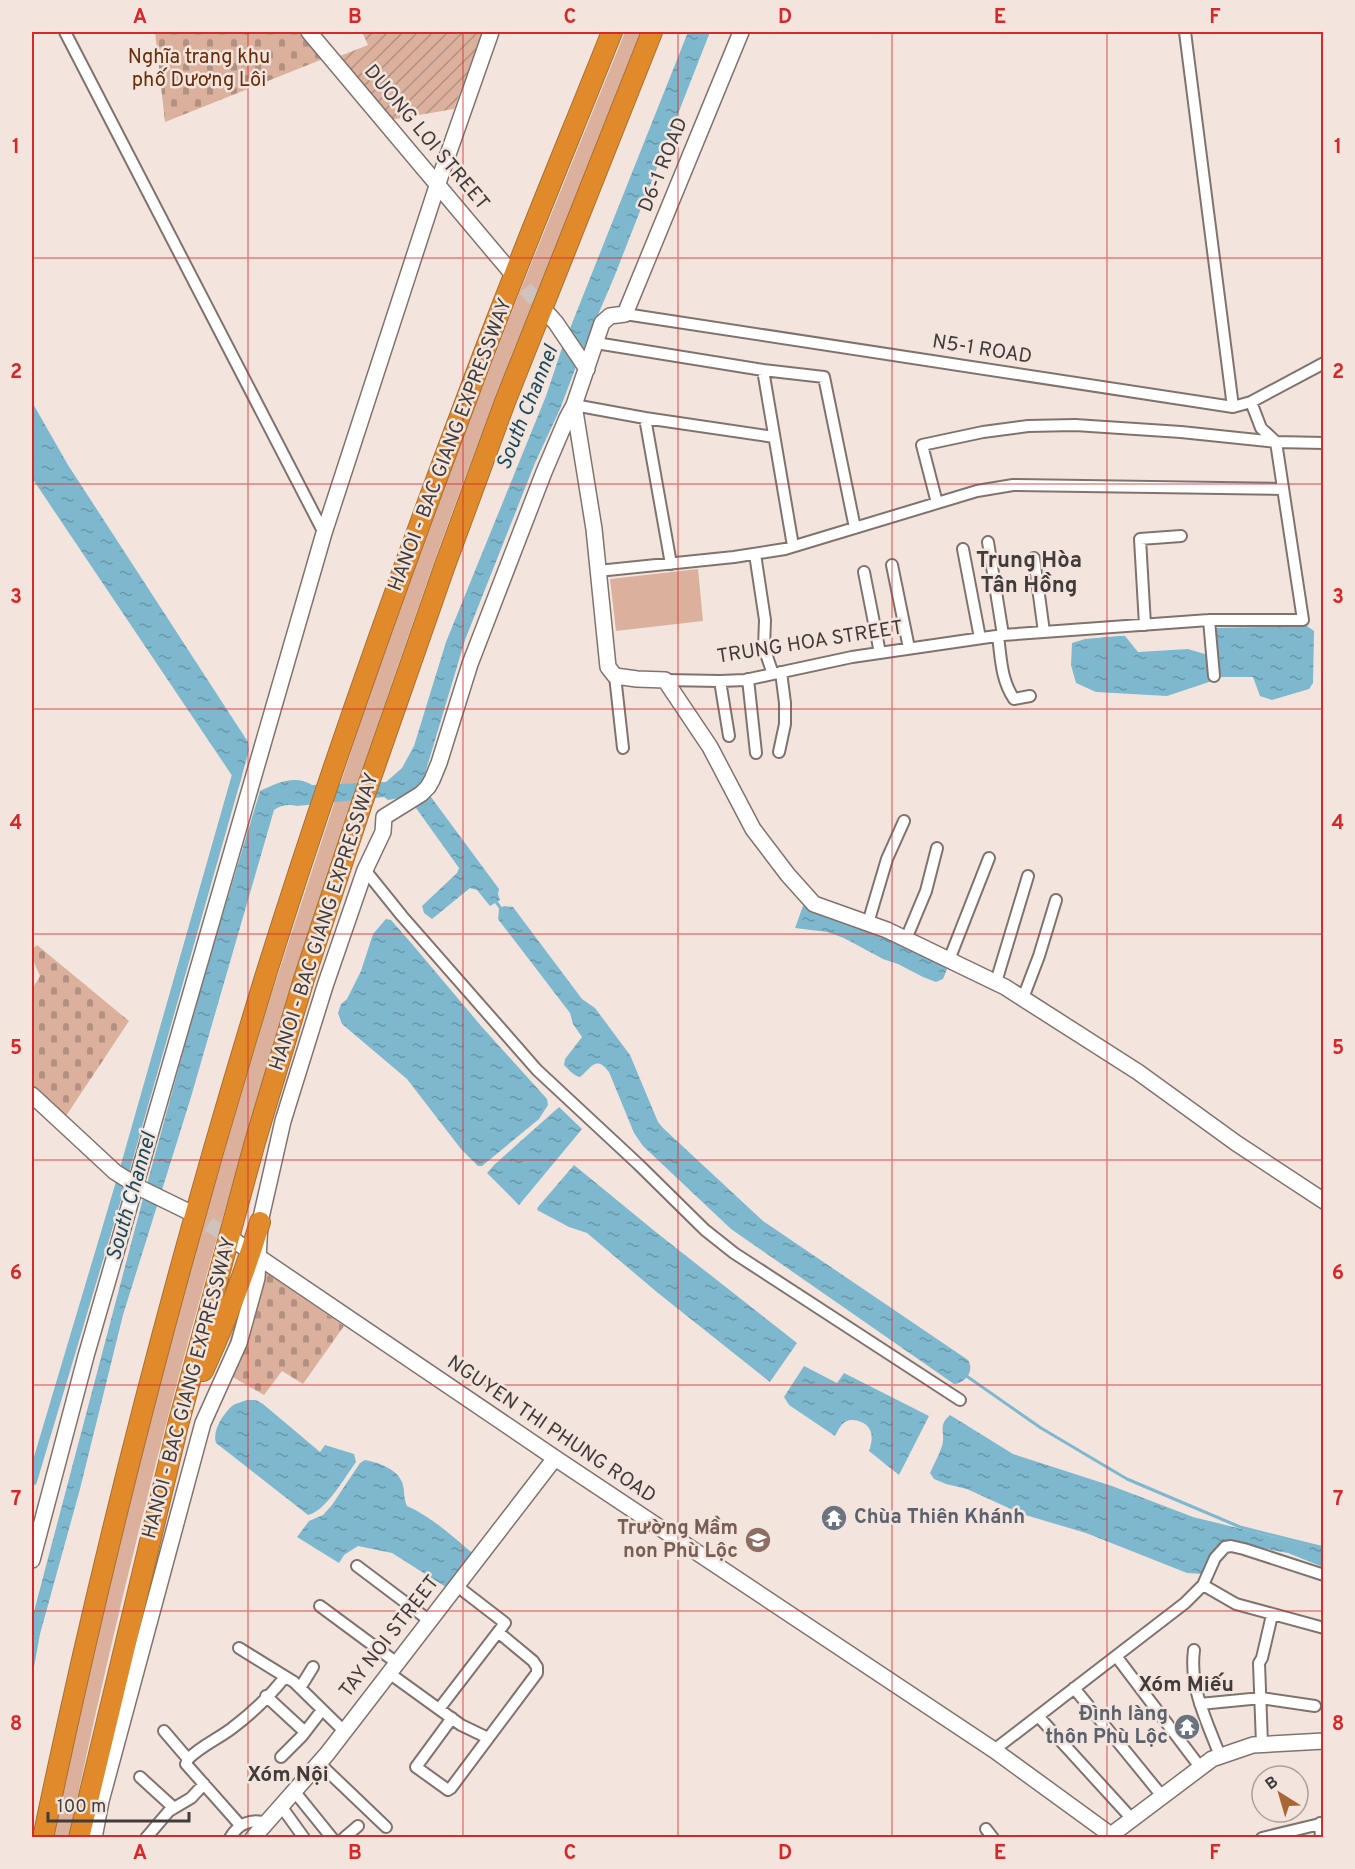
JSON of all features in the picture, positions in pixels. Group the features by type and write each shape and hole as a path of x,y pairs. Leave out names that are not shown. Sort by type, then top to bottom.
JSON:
{"highway":[{"name":"HANOI - BAC GIANG EXPRESSWAY","path":"43,1838 71,1703 141,1417 219,1132 269,967 326,791 424,511 612,32"},
{"name":"HANOI - BAC GIANG EXPRESSWAY","path":"83,1837 178,1425 255,1142 304,979 362,803 505,402 652,32"},
{"path":"147,1554 199,1379 254,1255 260,1222"}],"street":[{"path":"65,32 324,533"},
{"name":"DUONG LOI STREET","path":"309,32 510,271"},
{"path":"32,1560 86,1356 324,533 438,183 491,32"},
{"name":"D6-1 ROAD","path":"625,314 741,32"},
{"path":"1185,32 1233,407"},
{"path":"260,1222 283,1121 325,986 365,870 383,832 384,817 421,794 432,780 470,664 544,472 574,405 583,363 596,343 605,319 625,314"},
{"name":"N5-1 ROAD","path":"625,314 1233,407 1251,402 1323,363"},
{"path":"552,318 583,363"},
{"path":"596,343 763,370 824,377 855,528"},
{"path":"763,370 793,546"},
{"path":"598,571 755,554 793,546 977,491 1013,485 1282,489 1276,442 1262,428 1251,402"},
{"path":"574,405 774,437"},
{"path":"574,405 594,529 608,667 615,676 623,748"},
{"path":"645,418 671,564"},
{"path":"937,503 922,446 983,432 1028,426 1075,425 1181,432 1276,442 1323,443"},
{"name":"TRUNG HOA STREET","path":"615,676 637,680 748,679 880,653 980,638 1209,620 1303,620 1282,489"},
{"path":"1145,625 1140,539 1180,536"},
{"path":"988,542 1001,636 1004,683 1014,699 1030,696"},
{"path":"963,549 980,638"},
{"path":"755,554 765,620 764,648 777,673 785,703 785,724 779,752"},
{"path":"1034,558 1044,632"},
{"path":"892,565 909,648"},
{"path":"864,573 880,653"},
{"path":"1209,620 1214,672"},
{"path":"748,679 756,753"},
{"path":"665,680 710,747 753,829 788,875 814,904 906,939 996,982 1138,1072 1236,1143 1323,1201"},
{"path":"720,681 729,736"},
{"path":"868,923 887,860 904,821"},
{"path":"906,939 926,891 937,848"},
{"path":"949,960 989,858"},
{"path":"365,870 402,916 537,1070 705,1230 734,1253 960,1400"},
{"path":"996,982 1028,876"},
{"path":"1023,998 1039,957 1056,900"},
{"path":"32,1095 115,1172 189,1212"},
{"name":"NGUYEN THI PHUNG ROAD","path":"232,1239 555,1458 994,1750 1111,1836"},
{"path":"83,1837 101,1800 203,1423 239,1343 257,1278 254,1255"},
{"name":"TAY NOI STREET","path":"253,1838 319,1763 555,1458"},
{"path":"994,1750 1173,1614 1203,1585 1215,1558 1227,1546 1244,1549 1323,1575"},
{"path":"357,1566 430,1620"},
{"path":"1203,1585 1236,1604 1323,1628"},
{"path":"439,1710 505,1623 457,1586"},
{"path":"320,1606 439,1710 461,1725 488,1738"},
{"path":"1262,1744 1259,1663 1272,1615"},
{"path":"452,1718 416,1767 445,1789 451,1788 537,1673 537,1666 533,1661 498,1632"},
{"path":"239,1648 300,1688 344,1731"},
{"path":"1194,1650 1193,1674 1200,1704 1220,1756"},
{"path":"1116,1656 1200,1767"},
{"path":"300,1688 313,1666"},
{"path":"240,1825 186,1764 199,1748 230,1730 254,1709 275,1690 285,1677"},
{"path":"1074,1688 1162,1796"},
{"path":"266,1696 305,1732"},
{"path":"1200,1704 1261,1698 1315,1706"},
{"path":"281,1757 322,1710"},
{"path":"1038,1716 1132,1819"},
{"path":"164,1731 188,1759"},
{"path":"1111,1836 1212,1758 1253,1745 1323,1741"},
{"path":"319,1763 386,1827"},
{"path":"140,1777 174,1808"},
{"path":"146,1838 169,1811 191,1798 204,1784"},
{"path":"294,1791 332,1838"},
{"path":"281,1806 304,1838"},
{"path":"230,1838 240,1825 257,1820 266,1822"},
{"path":"1262,1838 1322,1823 1321,1838"},
{"path":"344,1838 358,1826"}],"green space":[{"name":"Nghĩa trang khu phố Dương Lôi","path":"155,32 299,32 323,59 165,122"},
{"path":"362,32 482,32 454,109 390,120 340,56 368,45"},
{"path":"625,32 642,32 449,520 320,899 226,1208 182,1364 141,1521 69,1837 52,1838 111,1575 160,1380 264,1017 367,703 443,490 510,316"},
{"path":"698,569 703,621 616,631 610,579"},
{"path":"37,945 129,1021 66,1116 32,1085 32,989 40,976 32,958 32,950"},
{"path":"249,1261 344,1326 303,1384 282,1371 264,1395 222,1371"}],"water":[{"name":"South Channel","path":"688,32 710,32 615,275 560,409 535,463 465,640 424,777 418,787 431,797 499,889 500,900 490,906 477,890 470,888 432,919 424,913 422,906 457,873 459,868 416,805 404,797 388,800 384,797 288,805 274,810 191,1097 123,1315 80,1489 40,1634 32,1678 32,1619 200,990 260,791 293,780 312,785 386,782 402,768 414,746 446,642 546,396 561,351"},
{"path":"32,402 68,465 248,742 249,750 239,786 32,478"},
{"path":"1307,626 1314,631 1313,683 1309,689 1272,700 1260,696 1253,677 1219,677 1213,628"},
{"path":"1125,636 1138,652 1188,649 1208,655 1213,682 1167,696 1096,692 1076,683 1071,665 1072,643 1085,639"},
{"path":"504,906 513,907 582,999 595,1008 630,1055 658,1122 663,1128 763,1221 968,1360 970,1372 965,1379 954,1384 731,1229 643,1146 634,1133 605,1067 601,1064 594,1064 580,1077 564,1065 565,1059 582,1037 573,1024 570,1013 498,919 499,909"},
{"path":"803,906 945,960 947,969 943,979 936,982 923,977 827,932 795,928"},
{"path":"386,919 391,920 547,1099 548,1105 539,1119 482,1166 478,1166 461,1149 407,1079 342,1024 338,1013 341,1004 347,999 361,971 373,934"},
{"path":"559,1107 582,1129 519,1205 487,1173"},
{"path":"574,1165 797,1343 770,1382 587,1233 569,1227 537,1210"},
{"path":"804,1366 837,1383 844,1373 929,1416 899,1475 869,1451 871,1434 865,1424 856,1420 847,1421 841,1425 835,1436 789,1405 784,1397"},
{"path":"247,1400 256,1400 263,1404 320,1452 325,1445 354,1454 356,1462 335,1493 315,1512 308,1515 216,1443 217,1428 225,1413 234,1405"},
{"path":"950,1415 1013,1454 1112,1486 1193,1517 1323,1549 1323,1567 1288,1553 1244,1545 1236,1541 1229,1543 1203,1574 1187,1573 1086,1533 1022,1514 967,1489 946,1484 934,1479 930,1473 942,1446 944,1423"},
{"path":"365,1460 381,1464 396,1473 402,1482 407,1506 435,1522 476,1556 449,1589 392,1553 358,1546 344,1555 339,1563 297,1537 309,1521 323,1515 332,1505 360,1463"}],"waterway":[{"path":"32,1481 122,1179 237,775 236,766"},
{"path":"494,899 502,910"},
{"path":"965,1375 1041,1428 1127,1479 1240,1527 1324,1548"}],"tunnel":[{"path":"510,271 548,314"},
{"path":"189,1212 232,1239"}],"place":[{"name":"Chùa Thiên Khánh","path":"834,1518"},
{"name":"Trường Mầm non Phù Lộc","path":"758,1540"},
{"name":"Đình làng thôn Phù Lộc","path":"1187,1727"}],"district":[{"name":"Trung Hòa Tân Hồng","path":"1029,574"},
{"name":"Xóm Miếu","path":"1186,1685"},
{"name":"Xóm Nội","path":"288,1775"}]}
